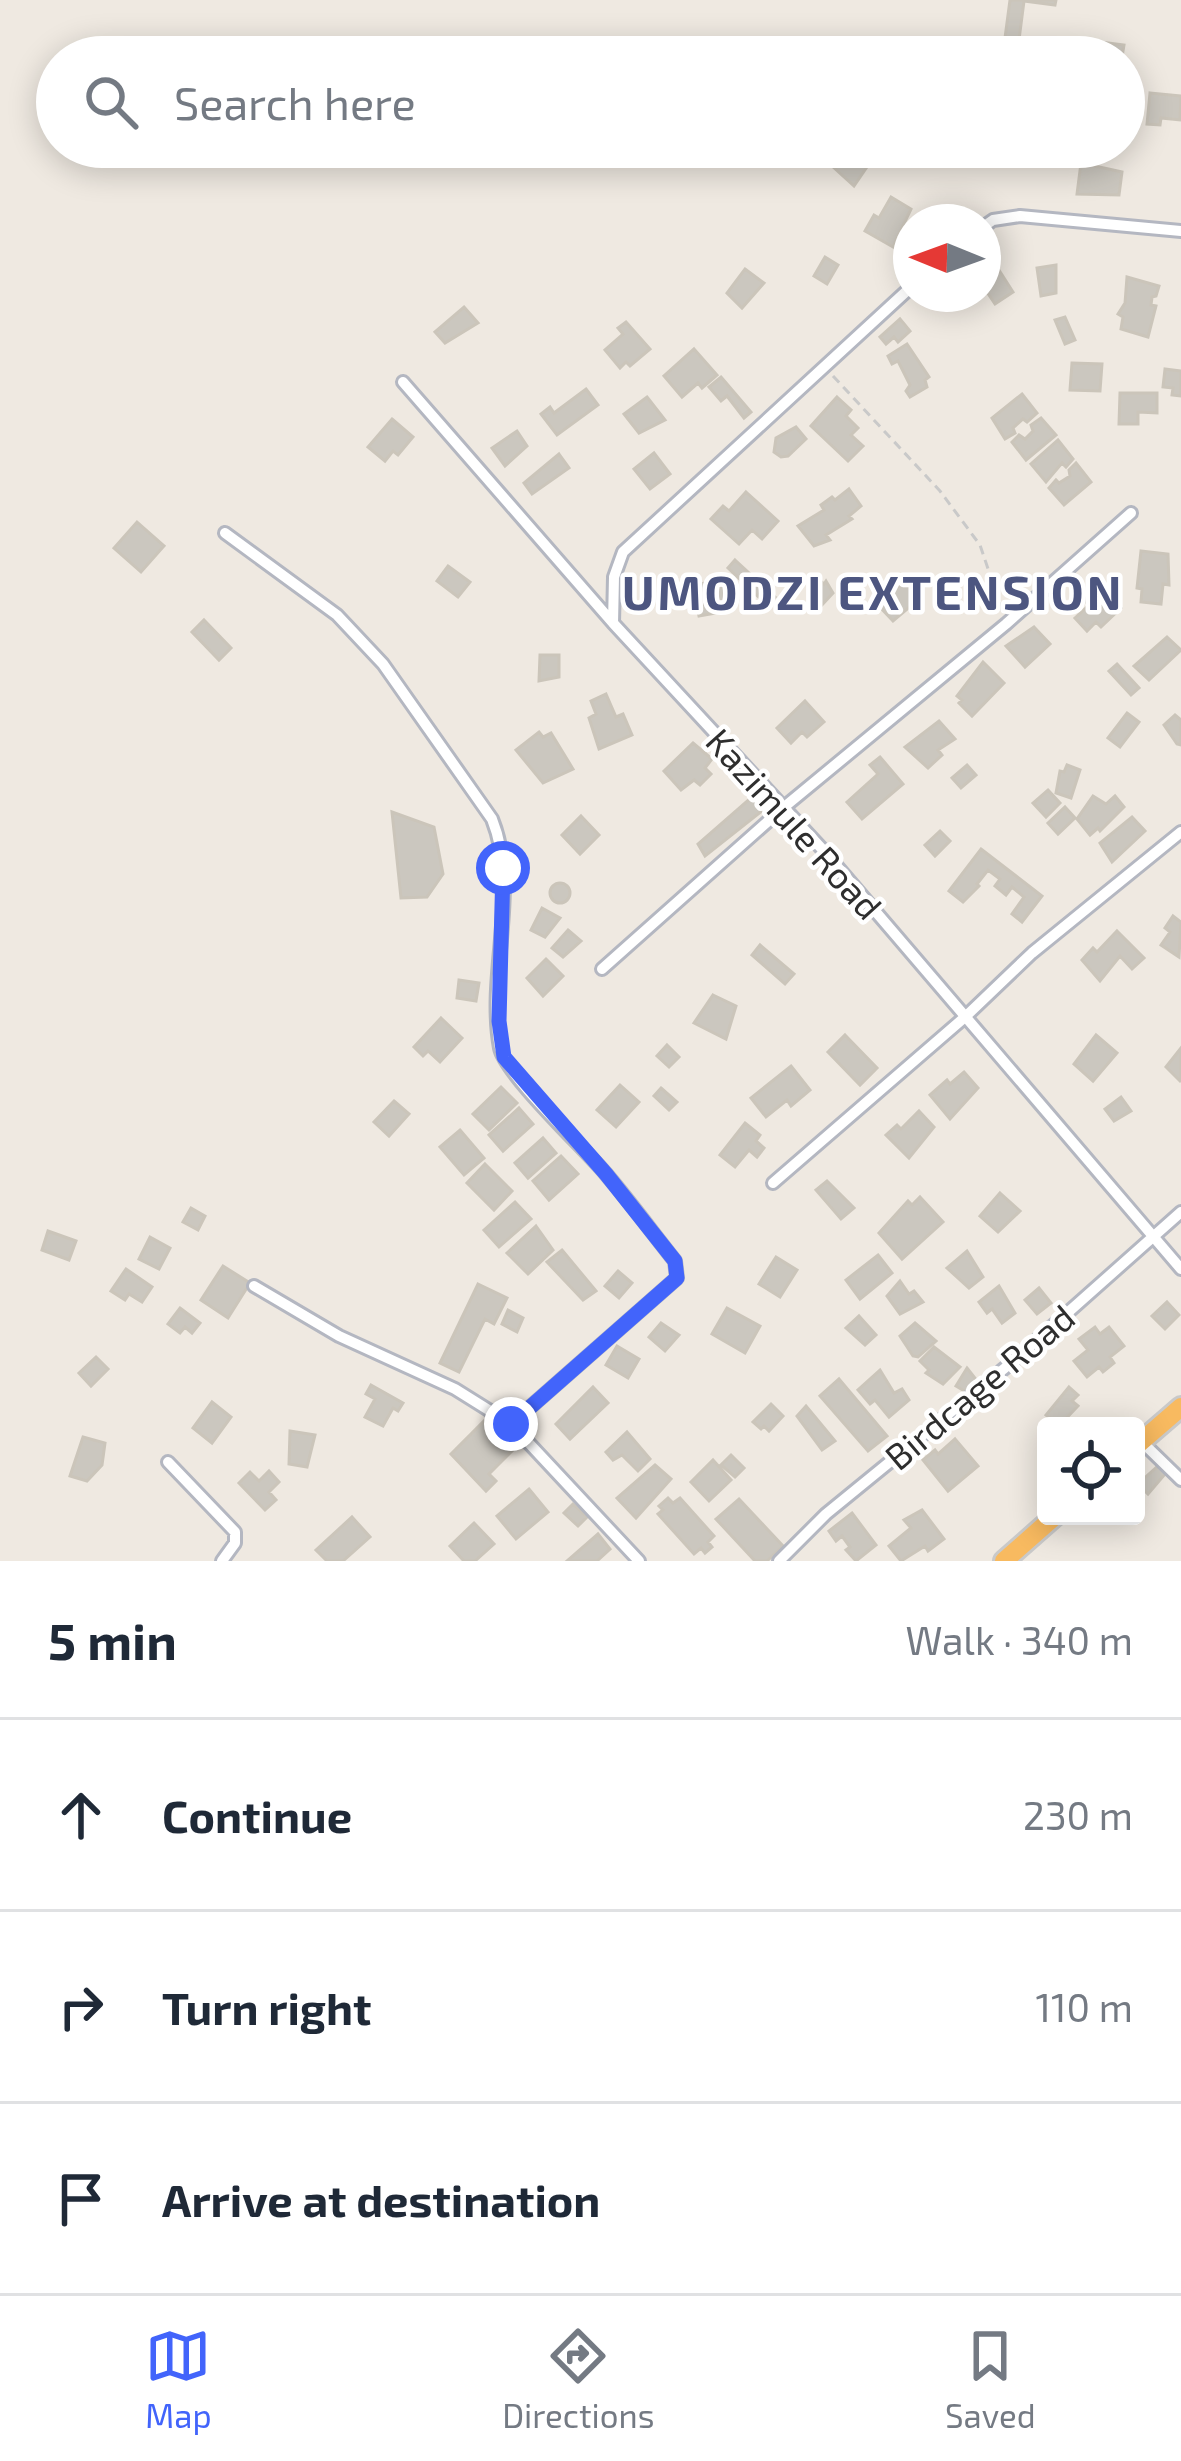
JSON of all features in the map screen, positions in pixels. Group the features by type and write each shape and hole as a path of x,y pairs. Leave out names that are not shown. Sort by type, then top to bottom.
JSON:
{"highway":[{"path":"1145,1439 1181,1407"},
{"path":"1004,1561 1045,1525"}],"street":[{"path":"1001,219 1020,216 1181,231"},
{"path":"613,623 614,577 623,552 893,303"},
{"name":"Kazimule Road","path":"403,382 613,623 783,808 1181,1269"},
{"path":"602,969 1130,513"},
{"path":"225,532 337,615 383,664 492,819 503,868 500,1049 675,1261 677,1278 511,1424"},
{"path":"772,1184 1032,953 1181,832"},
{"name":"Birdcage Road","path":"779,1561 826,1514 1011,1363 1181,1212"},
{"path":"254,1286 339,1336 454,1390 511,1424 639,1561"},
{"path":"1145,1449 1181,1480"},
{"path":"168,1462 235,1532 235,1543 222,1561"}],"path":[{"path":"824,365 940,491 980,545 1006,624"}],"building":[{"path":"1010,0 1056,0 1055,5 1024,1 1019,36 1005,36"},
{"path":"1150,93 1181,96 1180,120 1161,118 1160,125 1147,124"},
{"path":"834,168 866,168 854,186"},
{"path":"1080,168 1122,172 1119,195 1077,194"},
{"path":"891,197 903,204 893,204 893,247 865,231 874,215 879,218"},
{"path":"825,257 838,265 827,284 814,276"},
{"path":"1056,265 1056,293 1041,296 1037,268"},
{"path":"745,269 764,283 742,308 727,293"},
{"path":"1001,273 1013,292 1001,300"},
{"path":"1127,277 1159,286 1152,297 1151,305 1156,306 1148,337 1121,329 1123,317 1118,314 1125,303"},
{"path":"464,307 478,323 445,343 435,332"},
{"path":"1065,317 1075,340 1065,344 1055,320"},
{"path":"900,319 910,331 898,342 894,337 886,344 880,337"},
{"path":"626,322 650,349 630,366 626,362 620,368 605,350 623,334 618,328"},
{"path":"907,344 929,377 927,387 910,397 906,391 910,385 898,361 892,364 888,356"},
{"path":"694,349 717,375 682,397 664,376"},
{"path":"1072,363 1102,364 1100,391 1070,390"},
{"path":"1165,369 1181,371 1181,396 1163,387"},
{"path":"721,377 751,412 744,418 727,396 721,401 709,387"},
{"path":"586,389 598,405 557,435 541,414 550,407 554,413"},
{"path":"1120,393 1157,393 1157,413 1138,412 1138,424 1119,424"},
{"path":"1022,394 1037,413 1027,422 1023,419 1005,439 992,418"},
{"path":"647,397 665,420 639,433 624,414"},
{"path":"837,397 851,410 846,416 858,428 851,435 863,446 848,461 811,426"},
{"path":"1041,418 1056,435 1026,460 1012,442 1019,435 1025,439 1033,431 1031,425"},
{"path":"392,419 413,437 398,455 393,451 385,461 368,447"},
{"path":"796,427 806,439 781,457 774,452 776,438"},
{"path":"517,431 527,446 505,466 492,448"},
{"path":"1058,440 1073,459 1066,467 1062,463 1046,482 1031,464"},
{"path":"654,453 670,474 650,489 634,469"},
{"path":"559,454 569,468 532,494 524,483"},
{"path":"1076,463 1091,482 1064,505 1049,488 1070,476"},
{"path":"849,489 861,506 849,516 852,519 826,535 830,540 814,546 798,526"},
{"path":"746,492 778,521 762,539 752,530 739,544 711,519 723,506 729,511"},
{"path":"137,522 164,546 141,572 114,548"},
{"path":"1141,551 1168,554 1169,585 1163,584 1161,604 1141,602 1142,589 1137,588"},
{"path":"735,560 775,597 767,605 728,568"},
{"path":"448,566 470,582 458,597 437,581"},
{"path":"734,579 738,600 727,602 727,611 699,616 692,585"},
{"path":"818,579 826,581 833,593 820,607 809,589"},
{"path":"904,582 919,599 893,621 878,605"},
{"path":"1099,586 1121,608 1101,627 1096,622 1087,631 1075,618"},
{"path":"204,620 231,648 219,660 192,632"},
{"path":"1034,627 1050,644 1025,667 1006,646"},
{"path":"1167,637 1181,650 1149,680 1134,666"},
{"path":"540,655 559,655 559,677 539,681"},
{"path":"983,662 1004,683 972,716 957,696"},
{"path":"1117,664 1139,688 1131,695 1109,671"},
{"path":"606,694 616,717 623,714 632,735 599,749 589,718 596,714 591,701"},
{"path":"805,701 824,722 791,743 777,728"},
{"path":"1127,713 1139,722 1120,747 1108,738"},
{"path":"1175,715 1181,720 1181,745 1164,725"},
{"path":"939,721 955,739 938,750 942,755 928,768 905,747"},
{"path":"539,732 543,737 551,733 573,769 543,783 516,750"},
{"path":"693,743 712,759 705,768 711,774 700,785 694,780 681,790 664,771"},
{"path":"880,757 903,784 862,819 847,802 878,774 870,765"},
{"path":"967,765 976,775 961,788 952,778"},
{"path":"1067,765 1080,770 1071,798 1056,793 1060,771"},
{"path":"1048,790 1060,803 1046,817 1033,803"},
{"path":"753,796 762,811 705,856 698,844"},
{"path":"1093,796 1106,804 1115,796 1124,807 1090,835 1077,819"},
{"path":"1065,807 1075,818 1058,834 1048,823"},
{"path":"392,812 434,827 443,874 427,897 401,898"},
{"path":"581,816 599,835 580,854 562,835"},
{"path":"1132,817 1145,831 1112,862 1100,843"},
{"path":"940,831 950,841 935,856 925,845"},
{"path":"981,849 1042,896 1022,922 1012,914 1024,897 1012,887 1006,895 995,886 1000,879 988,870 963,902 949,891"},
{"path":"560,883 570,893 560,903 550,893"},
{"path":"542,908 560,918 545,937 531,930"},
{"path":"1173,916 1181,922 1179,957 1161,945"},
{"path":"568,930 581,941 563,957 552,948"},
{"path":"1117,931 1144,958 1132,969 1120,956 1100,981 1082,960"},
{"path":"760,945 794,974 785,984 752,955"},
{"path":"546,959 563,976 543,996 527,978"},
{"path":"459,980 479,983 476,1001 457,998"},
{"path":"713,995 736,1006 726,1039 694,1023"},
{"path":"441,1018 462,1038 440,1062 414,1047"},
{"path":"845,1035 877,1068 860,1085 828,1052"},
{"path":"1096,1035 1117,1053 1093,1081 1074,1064"},
{"path":"667,1045 679,1057 669,1067 657,1056"},
{"path":"1181,1048 1181,1080 1180,1081 1166,1067"},
{"path":"791,1066 810,1090 791,1106 787,1100 766,1117 751,1098"},
{"path":"964,1072 978,1088 950,1119 930,1095"},
{"path":"620,1085 639,1102 616,1127 597,1110"},
{"path":"501,1087 517,1103 489,1130 473,1114"},
{"path":"661,1088 677,1102 669,1110 654,1096"},
{"path":"1121,1097 1131,1111 1114,1121 1105,1109"},
{"path":"394,1101 409,1114 389,1136 374,1122"},
{"path":"519,1108 533,1124 503,1151 489,1135"},
{"path":"919,1111 934,1127 909,1158 886,1135 897,1125 901,1129"},
{"path":"745,1123 760,1135 756,1141 764,1148 757,1157 749,1150 735,1167 720,1155"},
{"path":"460,1130 484,1158 464,1175 440,1147"},
{"path":"543,1138 556,1153 528,1178 515,1163"},
{"path":"561,1156 578,1174 549,1200 533,1181"},
{"path":"485,1164 512,1191 494,1210 467,1183"},
{"path":"827,1181 854,1208 841,1219 816,1190"},
{"path":"1000,1193 1020,1211 998,1232 980,1216"},
{"path":"920,1197 943,1222 902,1259 879,1233 908,1201 912,1205"},
{"path":"515,1202 531,1219 499,1247 484,1230"},
{"path":"191,1208 205,1216 198,1230 183,1222"},
{"path":"536,1226 553,1250 528,1274 507,1253"},
{"path":"48,1231 76,1241 69,1260 42,1250"},
{"path":"150,1237 170,1248 159,1269 139,1259"},
{"path":"562,1250 596,1291 583,1300 547,1262"},
{"path":"967,1251 983,1277 969,1288 947,1268"},
{"path":"878,1255 892,1273 860,1299 846,1280"},
{"path":"776,1257 797,1270 780,1297 759,1284"},
{"path":"223,1266 250,1283 228,1318 201,1300"},
{"path":"126,1269 152,1287 142,1302 129,1294 125,1300 111,1291"},
{"path":"618,1271 632,1283 619,1298 605,1286"},
{"path":"900,1281 923,1302 900,1314 887,1296"},
{"path":"478,1284 507,1298 494,1324 485,1319 459,1372 440,1363"},
{"path":"999,1286 1015,1313 1002,1323 979,1302"},
{"path":"1039,1288 1051,1303 1037,1314 1025,1300"},
{"path":"1167,1302 1179,1315 1165,1329 1152,1316"},
{"path":"180,1308 200,1323 192,1333 185,1327 180,1333 168,1324"},
{"path":"727,1308 760,1326 745,1353 712,1334"},
{"path":"508,1310 523,1318 517,1332 502,1324"},
{"path":"859,1316 876,1335 865,1345 846,1328"},
{"path":"661,1323 679,1335 665,1351 649,1337"},
{"path":"915,1323 936,1341 918,1357 900,1336"},
{"path":"1095,1327 1100,1334 1109,1327 1124,1346 1110,1357 1114,1363 1087,1377 1074,1361 1088,1350 1079,1339"},
{"path":"617,1346 639,1359 628,1378 606,1365"},
{"path":"934,1347 960,1367 943,1384 926,1373 929,1370 920,1361"},
{"path":"96,1357 108,1369 91,1386 79,1373"},
{"path":"967,1368 978,1382 966,1392 956,1386"},
{"path":"880,1370 894,1393 902,1389 909,1400 889,1417 875,1400 870,1404 858,1390"},
{"path":"839,1379 887,1436 868,1451 820,1396"},
{"path":"371,1385 403,1403 398,1411 393,1408 383,1426 365,1417 375,1399 366,1394"},
{"path":"593,1387 608,1403 570,1439 556,1424"},
{"path":"1069,1387 1078,1395 1072,1401 1078,1406 1068,1417 1046,1415"},
{"path":"212,1402 231,1417 212,1443 193,1428"},
{"path":"771,1404 783,1416 769,1431 753,1422"},
{"path":"806,1406 835,1441 822,1450 797,1416"},
{"path":"484,1421 512,1451 489,1474 496,1481 486,1491 451,1454"},
{"path":"290,1431 315,1435 307,1467 289,1464"},
{"path":"627,1432 650,1459 638,1471 622,1455 613,1460 606,1452"},
{"path":"83,1437 105,1443 102,1465 87,1481 70,1476"},
{"path":"955,1439 978,1466 948,1491 923,1460"},
{"path":"731,1455 744,1468 735,1477 721,1465"},
{"path":"713,1460 731,1480 709,1501 691,1482"},
{"path":"655,1465 671,1479 636,1518 617,1498"},
{"path":"1158,1466 1165,1474 1148,1494 1145,1478"},
{"path":"269,1471 279,1482 269,1492 276,1500 265,1510 239,1483 250,1472 259,1481"},
{"path":"529,1489 548,1512 516,1539 497,1516"},
{"path":"668,1498 673,1503 680,1498 714,1536 705,1553 701,1548 694,1554 658,1514"},
{"path":"739,1499 783,1546 767,1561 755,1561 716,1519"},
{"path":"573,1504 587,1517 578,1526 564,1513"},
{"path":"922,1510 944,1539 901,1561 889,1546 911,1528 904,1520"},
{"path":"852,1513 876,1545 856,1561 842,1536 836,1541 829,1531"},
{"path":"352,1517 370,1537 343,1561 327,1561 316,1550"},
{"path":"474,1523 494,1544 475,1561 464,1561 450,1546"},
{"path":"598,1534 610,1549 597,1561 567,1561"}],"district":[{"name":"UMODZI EXTENSION","path":"873,591"}],"route":[{"path":"503,868 500,1049 606,1174 675,1261 677,1270 677,1278 511,1424"}]}
